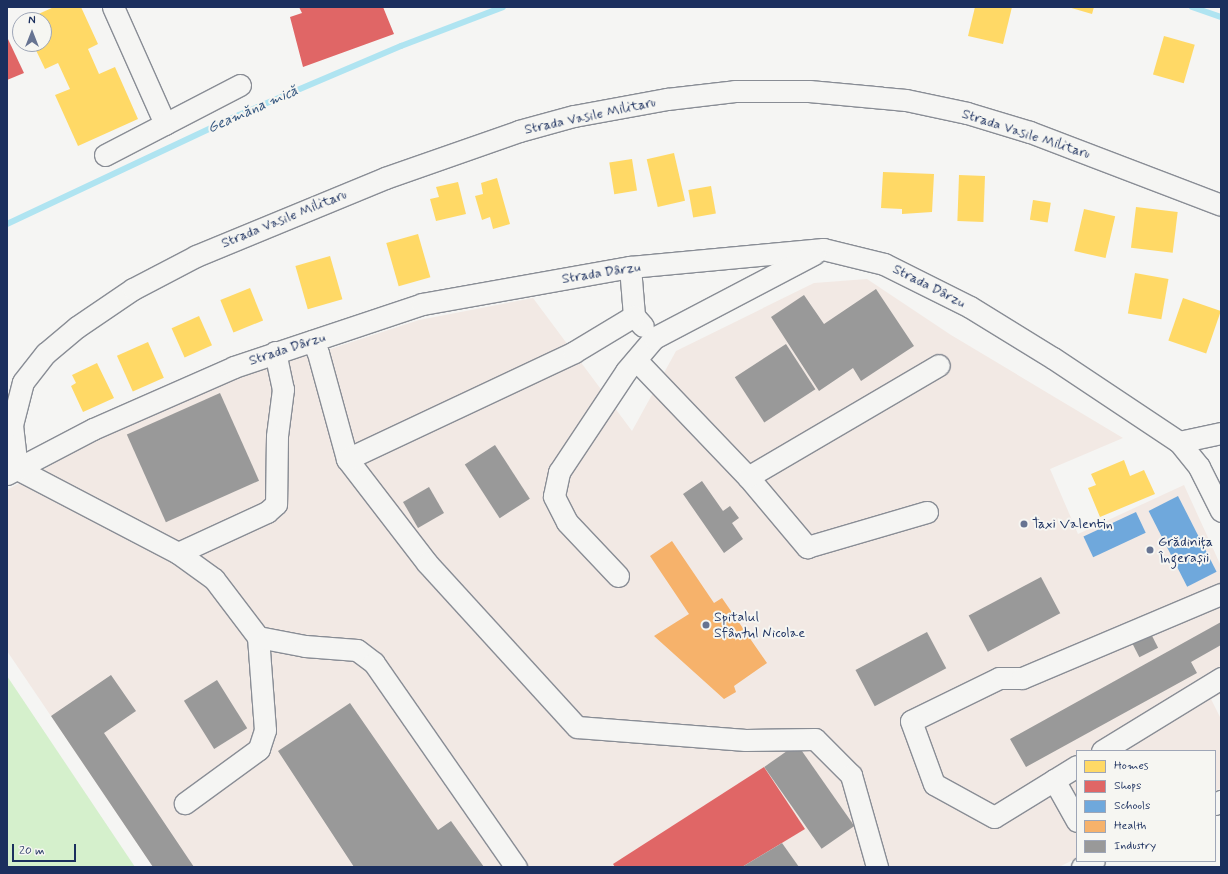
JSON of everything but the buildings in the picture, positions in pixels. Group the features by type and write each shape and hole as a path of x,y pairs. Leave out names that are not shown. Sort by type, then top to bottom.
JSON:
{"street":[{"path":"113,7 165,124"},
{"path":"105,155 240,85"},
{"name":"Strada Vasile Militaru","path":"12,471 12,425 23,382 46,353 72,331 133,289 196,256 385,178 519,131 574,116 667,99 735,91 809,91 906,100 967,113 1030,132 1221,205"},
{"path":"618,576 567,522 554,496 559,472 636,360 654,338 823,249"},
{"name":"Strada Dârzu","path":"12,471 93,430 234,367 422,304 630,268 823,249 884,264 970,307 1053,358 1179,442 1199,467 1221,511"},
{"path":"630,268 634,316 654,338"},
{"path":"347,460 574,352 634,316"},
{"path":"312,341 318,353 347,460 427,563 577,727 745,740 815,739 851,775 876,867"},
{"path":"178,553 267,512 276,504 276,436 283,389 275,352"},
{"path":"636,360 748,477 807,547 927,512"},
{"path":"748,477 939,365"},
{"path":"1179,442 1221,433"},
{"path":"12,471 178,553 214,579 258,637 265,730 259,749 185,803"},
{"path":"1076,767 994,817 934,784 911,721 999,678 1022,678 1221,594"},
{"path":"258,637 305,646 357,650 374,663 516,867"},
{"path":"1104,750 1221,678"},
{"path":"1054,780 1076,819"},
{"path":"1082,867 1092,862"}],"shaded area":[{"path":"867,279 951,335 1123,438 1050,469 1078,534 1184,485 1221,566 1221,694 1211,699 1221,719 1221,788 1216,790 1216,750 1076,750 1076,858 1059,867 153,867 7,651 7,490 81,448 214,386 279,363 318,353 419,320 533,298 632,431 676,351 814,283"}],"green space":[{"path":"7,676 135,867 7,867"}],"waterway":[{"name":"Geamăna mică","path":"7,224 239,115 401,46 503,7"},
{"name":"Geamăna mică","path":"1192,7 1221,17"}],"place":[{"name":"Taxi Valentin","path":"1024,524"},
{"name":"Grădinița Îngerașii","path":"1150,550"},
{"name":"Spitalul Sfântul Nicolae","path":"706,625"}]}
